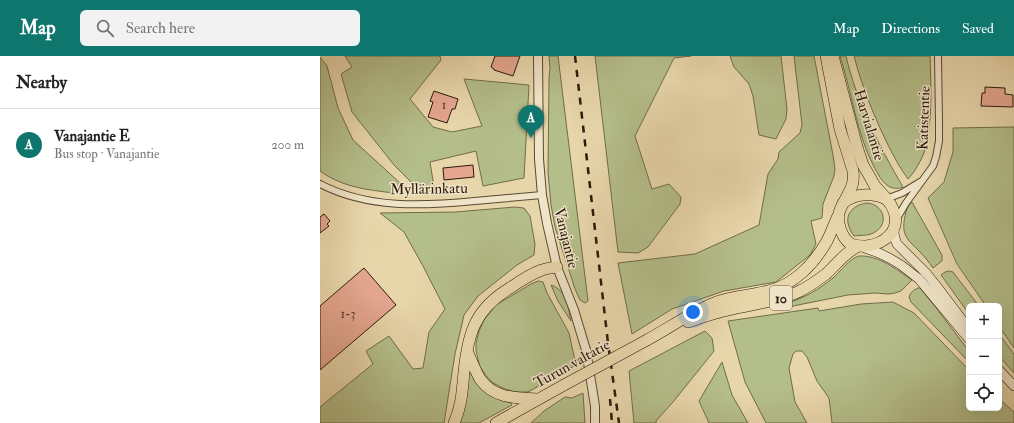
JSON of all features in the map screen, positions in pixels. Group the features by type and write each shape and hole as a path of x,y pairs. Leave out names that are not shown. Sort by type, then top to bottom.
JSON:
{"highway":[{"name":"Harvialantie","path":"826,56 840,129 853,177 850,191 843,203"},
{"name":"Harvialantie","path":"833,56 856,148 870,177 886,198"},
{"path":"843,203 849,198 866,194 886,198 894,211 895,224"},
{"name":"10","path":"838,215 843,203"},
{"path":"838,215 840,229 846,240 850,244 860,246"},
{"name":"Turun valtatie","path":"496,423 715,302 769,291 779,288 791,281 809,266 817,256 828,239 838,215"},
{"name":"10","path":"860,246 872,245 888,238 895,224"},
{"name":"Turun valtatie","path":"663,332 730,309 789,296 814,283 826,274 846,253 860,246"},
{"path":"454,423 460,408 467,351 471,334 484,309 500,294 522,280 543,270 557,267"},
{"path":"467,351 480,379 487,387 497,394 512,398 539,399"}],"main road":[{"path":"895,224 893,234 897,244 931,279 966,325"},
{"path":"860,246 891,259 919,279 966,335"},
{"path":"1002,373 1014,386"}],"street":[{"name":"Vanajantie","path":"538,56 539,159 542,195 557,267 574,310 586,350 595,406 595,423"},
{"name":"Katistentie","path":"895,224 906,203 934,166 939,141 940,122 938,56"},
{"name":"Katistentie","path":"886,198 902,193 924,179"},
{"name":"Myllärinkatu","path":"320,184 335,191 361,199 394,204 432,205 542,195"}],"green space":[{"path":"345,56 440,56 441,60 410,99 433,127 452,132 482,126 464,79 529,85 524,178 483,186 476,151 430,162 435,193 423,194 394,165 352,112 341,74 352,67"},
{"path":"549,56 558,56 588,301 585,303 580,300 575,289 555,227 551,205 548,173"},
{"path":"595,56 691,56 674,58 635,136 652,189 669,184 681,197 680,204 648,247 638,253 618,252"},
{"path":"730,56 781,56 787,109 786,119 776,139 759,135 753,96 749,84 734,67"},
{"path":"794,56 814,56 835,169 834,176 823,204 822,218 811,221 816,244 810,255 776,282 724,291 672,309 632,334 618,263 695,254 759,225 768,174 778,159 779,152 800,133 802,125"},
{"path":"840,56 846,56 856,91 870,124 903,187 892,188 888,186 882,180 874,167 858,126"},
{"path":"854,56 930,56 931,105 927,142 919,163 908,179 893,154 878,123 857,68"},
{"path":"320,57 327,66 338,108 353,140 399,182 401,194 359,188 339,182 320,171"},
{"path":"1014,127 1014,348 1002,330 1002,303 984,303 957,264 928,198 944,182 953,152 953,128"},
{"path":"912,202 942,255 942,261 933,268 906,236 904,228 905,214 907,208"},
{"path":"867,203 873,204 881,210 883,214 882,224 880,228 873,233 854,236 848,225 850,212 856,207"},
{"path":"515,207 524,208 530,216 535,244 534,255 517,265 478,296 464,315 455,354 444,423 320,423 320,407 373,364 366,351 389,336 413,369 423,368 429,332 445,309 404,232 380,213 455,212"},
{"path":"859,256 866,256 881,261 912,280 901,291 895,293 848,295 788,307 787,303 800,299 817,289 833,278 852,260"},
{"path":"945,272 953,272 977,303 966,303 966,310 941,275"},
{"path":"538,281 543,282 547,293 569,333 576,365 528,392 516,392 505,389 493,383 487,377 480,367 476,351 476,343 484,320 496,305"},
{"path":"551,285 556,287 564,295 568,305 571,321 558,301"},
{"path":"920,288 966,347 966,359 911,302 909,297 912,291"},
{"path":"893,302 914,313 966,367 966,411 1002,411 1002,402 1014,412 1014,423 832,423 829,398 817,381 807,357 802,351 796,351 793,354 789,368 795,402 807,423 766,423 745,382 728,321 818,308 819,311 861,304"},
{"path":"705,331 712,338 714,351 656,421 656,423 634,423 629,371"},
{"path":"1002,338 1014,354 1014,373 1002,359"},
{"path":"722,362 732,395 748,423 709,423 699,401"},
{"path":"469,368 499,399 511,403 512,405 479,423 459,423"},
{"path":"583,393 585,423 531,423 544,411 565,397 572,398"}],"building":[{"path":"495,56 520,56 513,76 494,70 491,67"},
{"path":"985,87 1005,88 1005,94 1013,95 1013,107 981,106 982,93 985,93"},
{"path":"434,91 458,99 455,109 452,109 447,123 428,117 433,102 430,101"},
{"path":"473,165 474,177 444,180 443,168"},
{"path":"324,214 330,221 327,224 329,226 320,233 320,217"},
{"path":"364,268 396,305 320,370 320,306"}],"railway":[{"path":"575,56 608,343 619,423"},
{"path":"610,399 612,423"}],"place":[{"name":"Vanajantie E","path":"531,138"}]}
